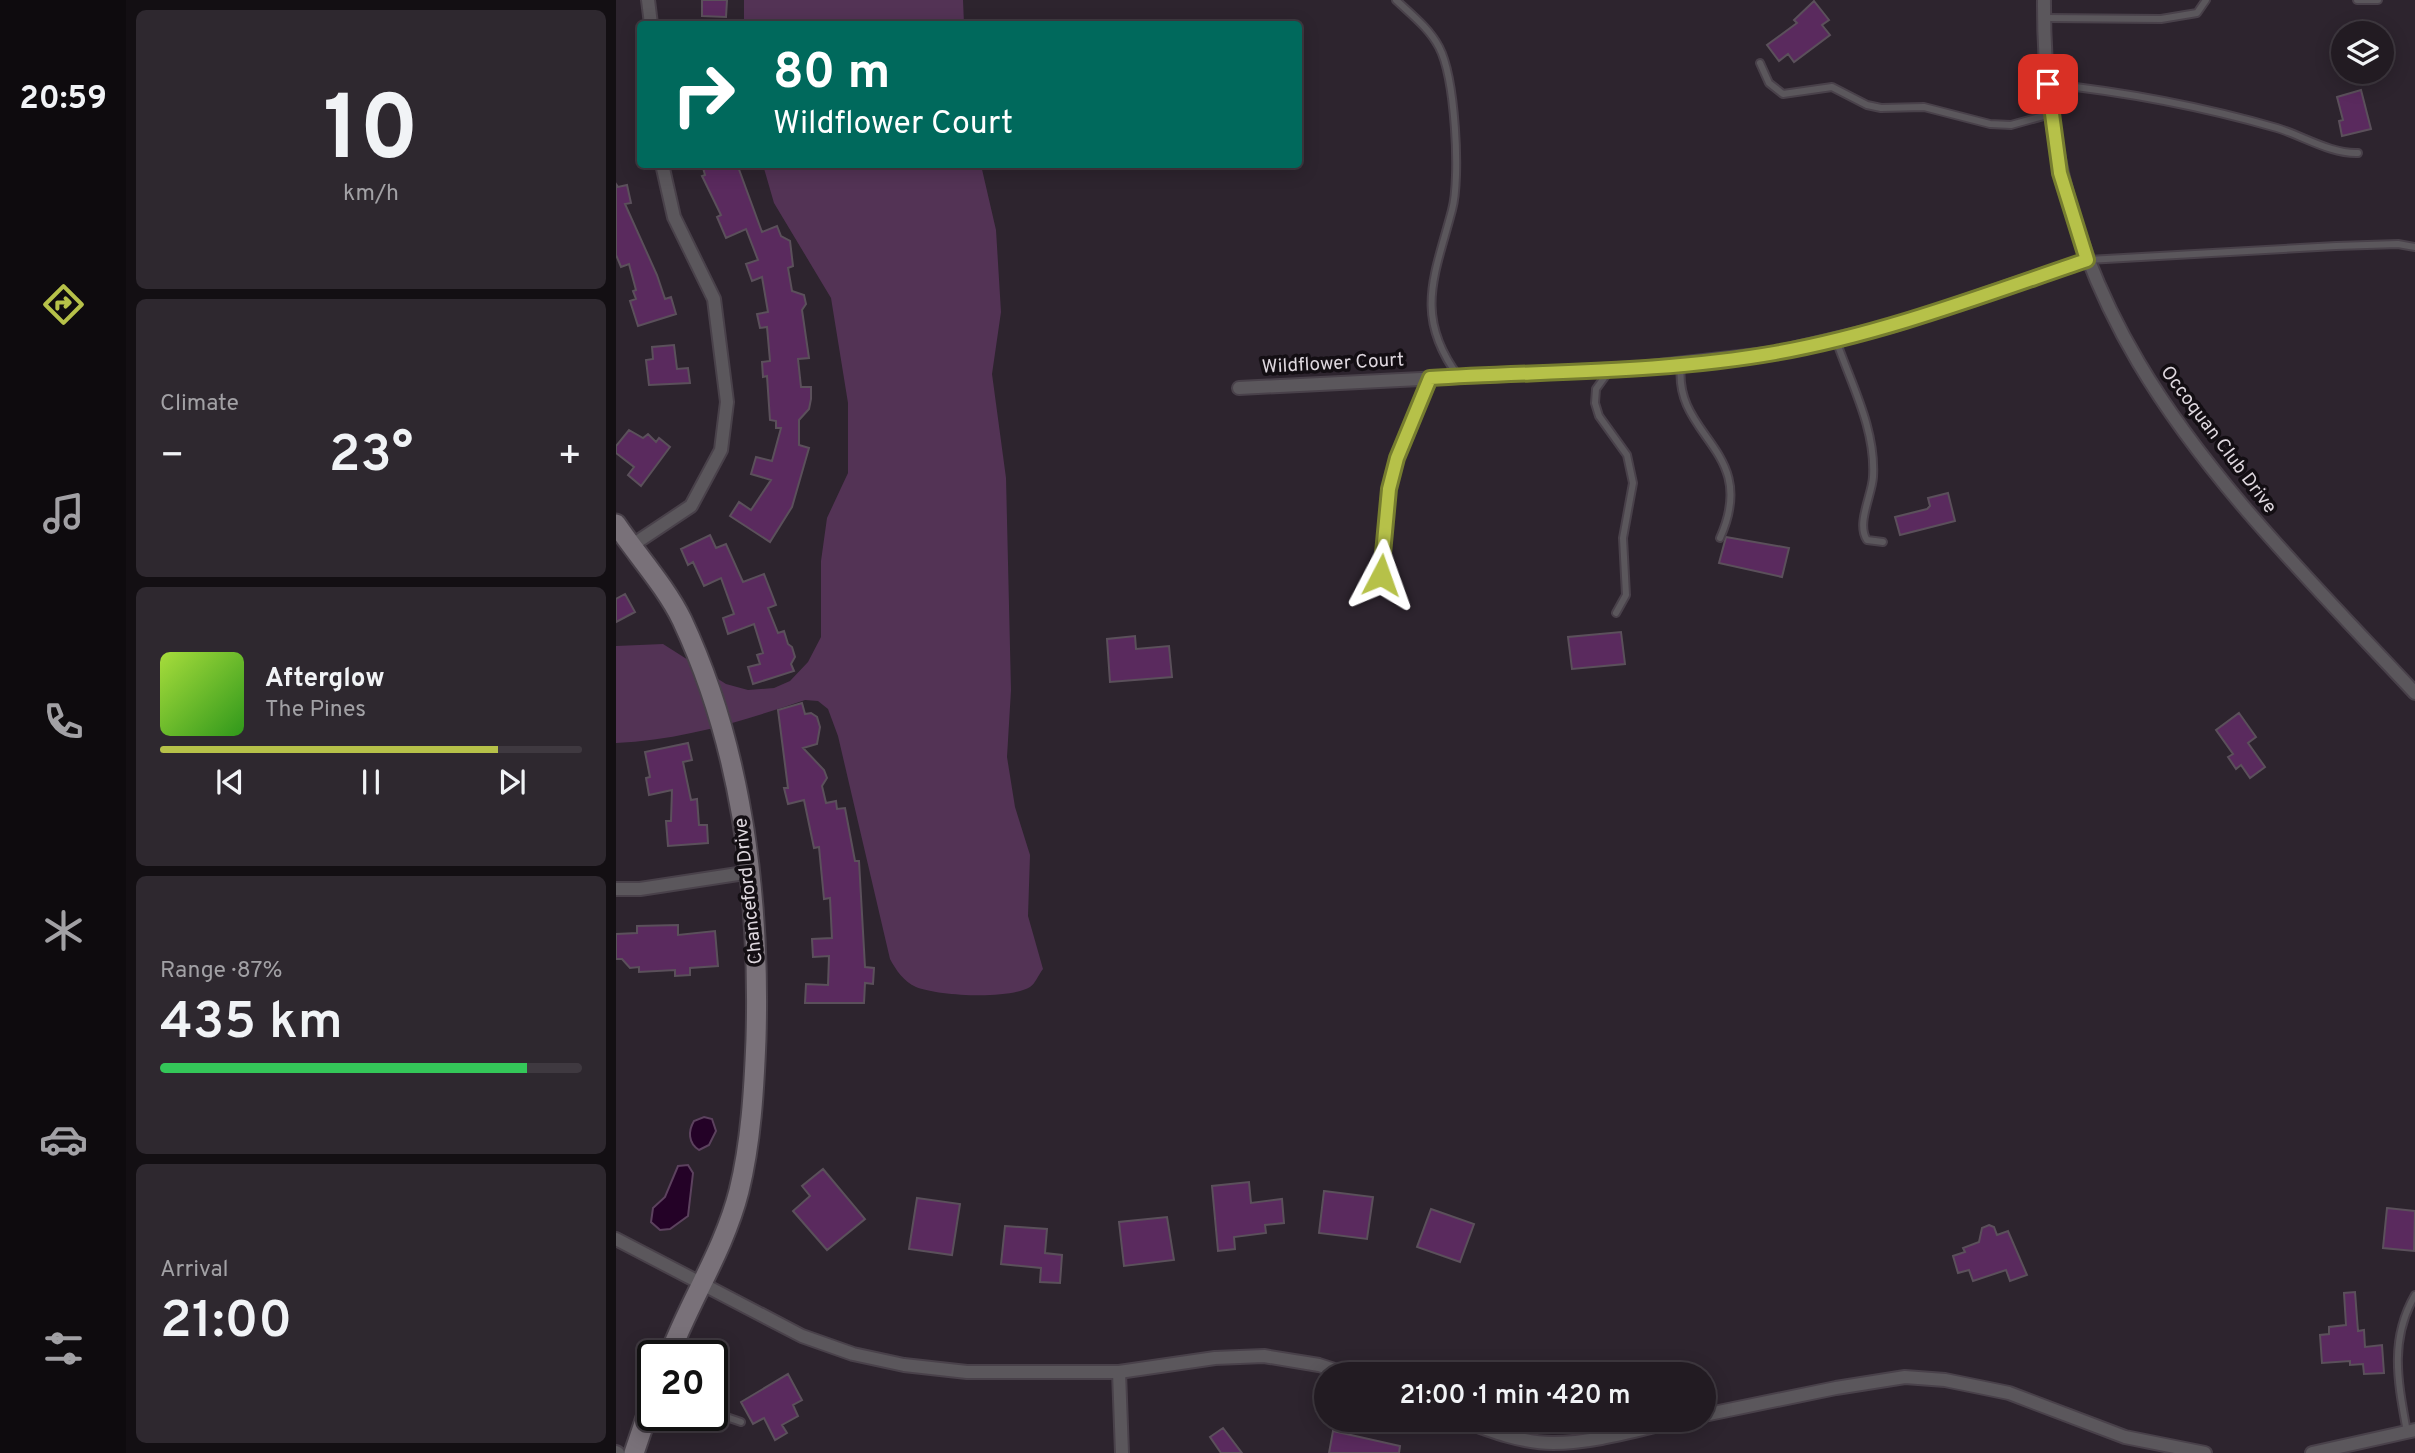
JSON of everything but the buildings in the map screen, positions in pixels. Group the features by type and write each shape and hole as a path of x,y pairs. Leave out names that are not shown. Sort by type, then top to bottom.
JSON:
{"street":[{"path":"648,0 651,21"},
{"name":"Occoquan Club Drive","path":"2044,0 2048,84 2060,173 2087,260 2104,301 2141,369 2217,477 2261,529 2415,693"},
{"path":"631,546 691,506 721,450 727,402 714,299 674,217 664,168"},
{"name":"Wildflower Court","path":"1238,387 1681,365 1775,353 1895,325 2087,260"},
{"name":"Chanceford Drive","path":"616,524 681,618 717,710 739,802 751,872 757,949 755,1077 750,1130 739,1191 724,1239 701,1281 675,1340"},
{"path":"616,889 640,889 751,872"},
{"path":"616,1239 802,1336 853,1354 904,1365 967,1372 1119,1372 1215,1358 1264,1356 1314,1364"},
{"path":"1119,1372 1122,1453"},
{"path":"1716,1413 1905,1377 1945,1380 2009,1393 2125,1437 2205,1453"},
{"path":"634,1453 641,1431"},
{"path":"2312,1453 2411,1431"},
{"path":"1494,1432 1550,1448 1626,1432"}],"lane":[{"path":"1396,0 1425,27 1439,46 1451,79 1456,190 1430,303 1438,342 1459,377"},
{"path":"2044,18 2167,19 2197,13 2206,0"},
{"path":"2357,0 2378,0"},
{"path":"1760,63 1769,83 1783,94 1832,87 1867,105 1881,108 1924,107 1990,124 2011,125 2051,114"},
{"path":"2048,84 2090,89 2193,109 2276,128 2344,154 2358,153"},
{"path":"2087,260 2336,246 2398,244 2415,247"},
{"path":"1836,340 1870,432 1873,478 1862,527 1867,540 1883,542"},
{"path":"1681,365 1680,388 1687,411 1720,453 1727,471 1728,513 1720,538"},
{"path":"1611,369 1596,389 1595,403 1599,416 1627,455 1633,483 1623,538 1626,595 1616,613"},
{"path":"1381,575 1389,489 1397,458 1430,378"},
{"path":"2411,1431 2397,1344 2403,1316 2415,1295"},
{"path":"728,1418 741,1422"}],"shaded area":[{"path":"744,0 963,0 964,21 744,21"},
{"path":"764,168 982,168 996,230 1001,312 992,374 1006,478 1011,690 1007,757 1015,807 1030,855 1028,916 1043,969 1032,986 1020,991 991,995 940,993 916,987 898,971 890,959 838,736 828,709 818,701 805,700 688,734 616,743 616,646 663,644 726,684 748,690 774,688 790,681 808,662 821,637 821,561 827,518 848,473 848,403 831,298 774,203"},
{"path":"704,1117 712,1119 716,1131 709,1145 699,1150 693,1144 690,1133 694,1121"},
{"path":"688,1165 693,1173 688,1216 670,1229 660,1230 651,1222 653,1208 665,1197 678,1166"}],"route":[{"path":"1381,575 1389,489 1397,458 1430,378 1641,368 1775,353 1895,325 2087,260 2075,229 2060,173 2048,84"}]}
